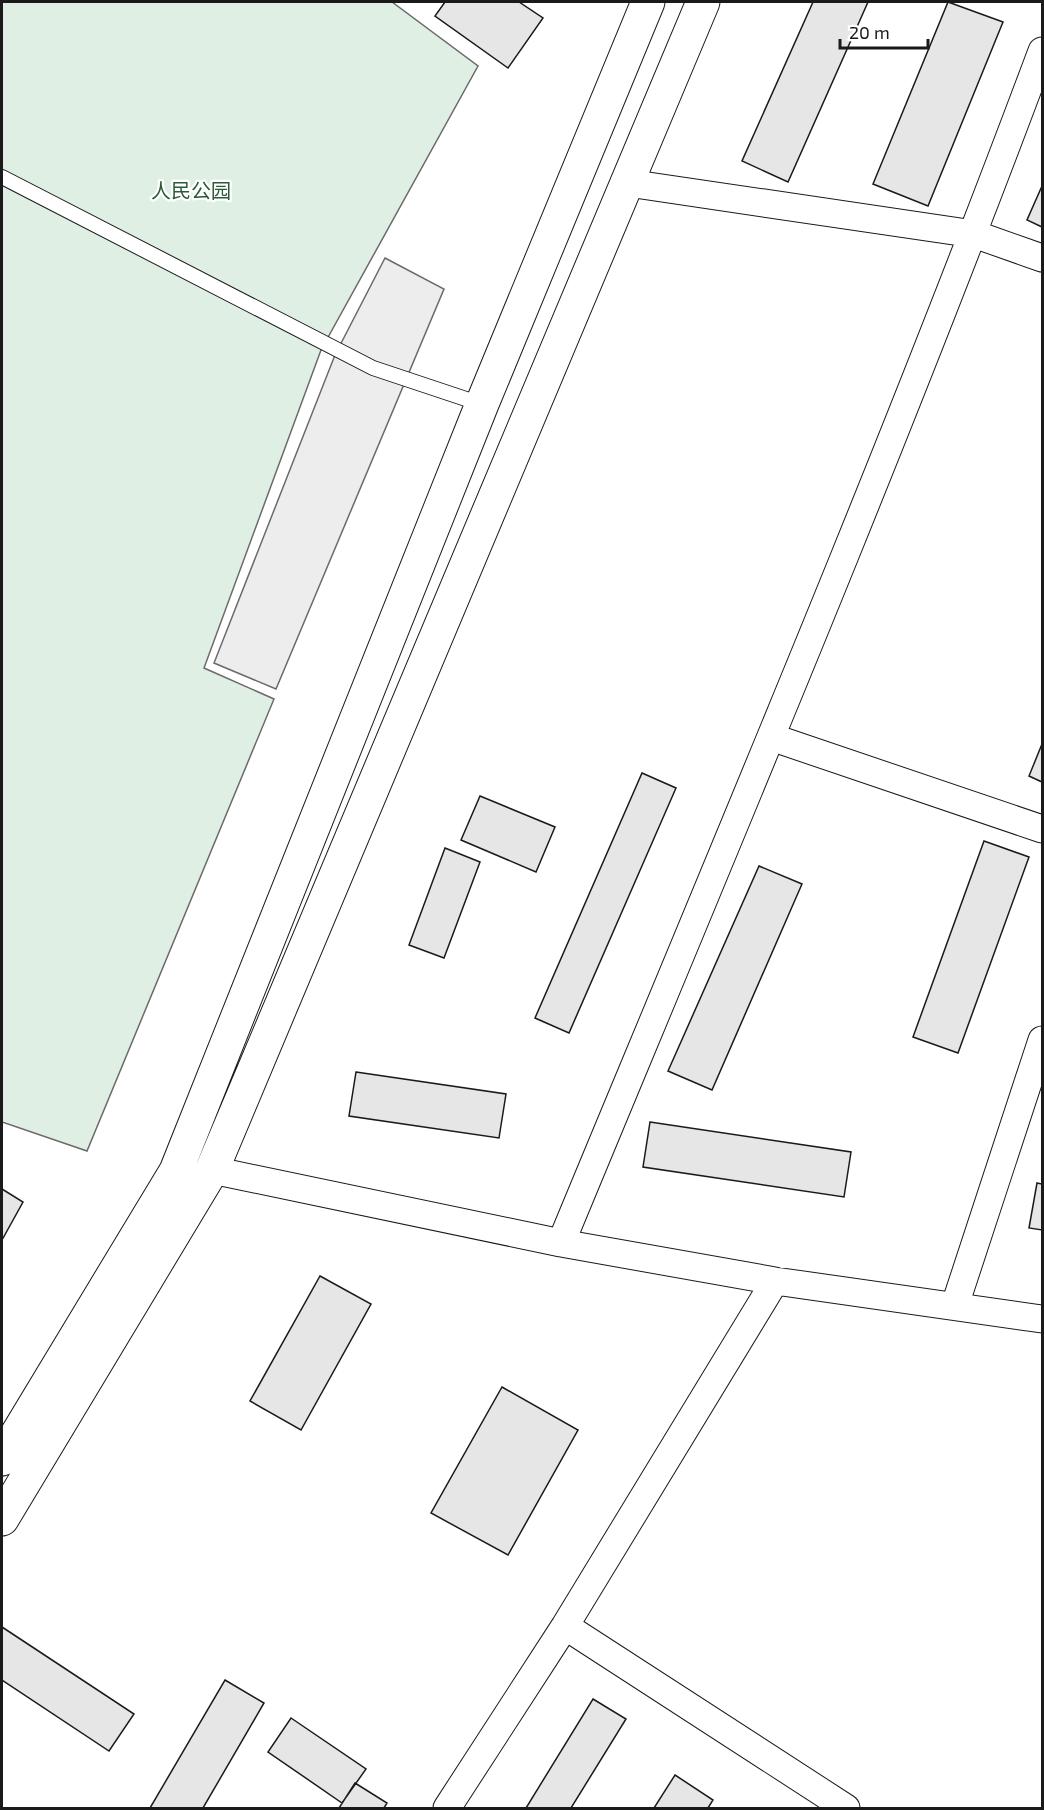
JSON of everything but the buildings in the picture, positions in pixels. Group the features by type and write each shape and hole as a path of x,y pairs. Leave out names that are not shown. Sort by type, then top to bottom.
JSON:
{"main road":[{"path":"2,1459 176,1171 482,404 648,2"},
{"path":"2,1519 212,1170 703,2"}],"street":[{"path":"561,1243 771,737 974,234 1042,51"},
{"path":"628,183 974,234 1042,258"},
{"path":"771,737 1042,829"},
{"path":"955,1305 1042,1040"},
{"path":"212,1170 561,1243 775,1281 1042,1319"},
{"path":"447,1809 565,1626 775,1281"},
{"path":"565,1626 846,1809"}],"lane":[{"path":"2,177 373,368 482,404"}],"green space":[{"name":"人民公园","path":"2,2 392,2 478,66 321,350 204,668 274,699 87,1151 2,1122"}],"shaded area":[{"path":"385,258 444,289 276,689 214,663 335,355"}]}
